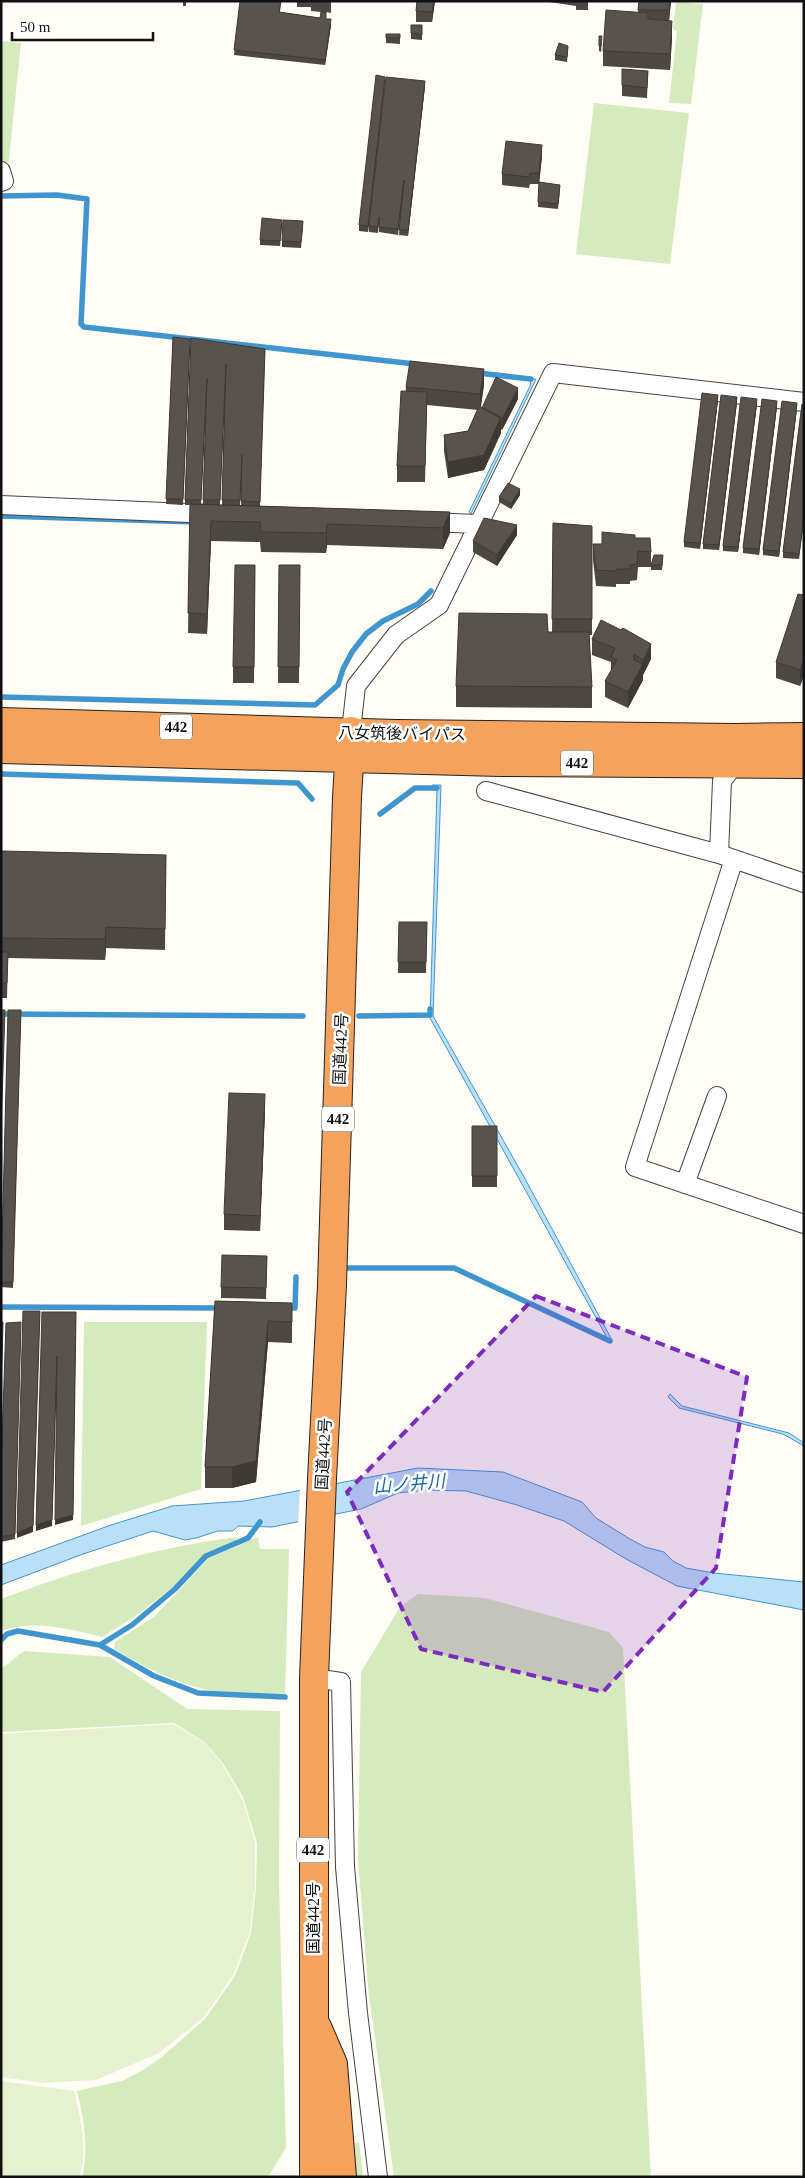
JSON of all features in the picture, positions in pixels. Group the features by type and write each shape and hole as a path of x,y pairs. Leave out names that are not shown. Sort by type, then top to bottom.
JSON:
{"highway":[{"name":"八女筑後バイパス","path":"1,722 352,731 396,734 735,738 804,737"},
{"name":"国道442号","path":"314,2177 314,1678 332,1285 352,731"},
{"name":"八女筑後バイパス","path":"1,749 350,759 734,765 804,764"},
{"path":"313,2016 333,2064 342,2177"}],"street":[{"path":"1,171 4,181 1,182"},
{"path":"352,731 356,686 396,635 439,606 477,524 553,373 804,402"},
{"path":"1,505 229,514"},
{"path":"408,521 477,524"},
{"path":"735,738 734,765 722,781 727,857 635,1167 804,1224"},
{"path":"486,791 727,857 804,883"},
{"path":"685,1184 717,1096"},
{"path":"314,1678 341,1682 345,1867 358,2012 378,2177"}],"highlighted area":[{"path":"536,1296 747,1377 716,1568 603,1692 421,1649 347,1492"}],"green space":[{"path":"676,2 703,4 691,104 669,103 677,31 673,29"},
{"path":"1,41 21,43 7,178 1,155"},
{"path":"594,103 689,113 670,264 576,254"},
{"path":"84,1322 207,1322 201,1489 81,1526"},
{"path":"238,1537 236,1541 205,1554 172,1588 134,1617 102,1637 52,1626 13,1627 1,1631 1,1599 59,1578 148,1553"},
{"path":"258,1537 260,1549 289,1549 285,1695 230,1694 199,1688 162,1674 114,1649 115,1642 154,1617 209,1558"},
{"path":"418,1594 485,1598 609,1632 623,1648 651,2177 394,2177 368,1987 358,1858 361,1672 400,1607"},
{"path":"24,1651 110,1657 187,1709 280,1711 279,1883 286,2148 268,2177 82,2177 85,2134 77,2091 122,2081 143,2070 163,2056 205,2019 235,1976 251,1933 256,1888 257,1843 243,1797 222,1762 204,1742 174,1723 1,1732 1,1669"},
{"path":"173,1724 203,1742 220,1761 242,1798 255,1842 255,1887 250,1932 233,1975 204,2017 159,2053 96,2080 43,2083 1,2077 1,1734"},
{"path":"1,2081 74,2091 81,2123 83,2144 80,2177 1,2177"},
{"path":"359,2142 363,2177 350,2177 348,2145"}],"water":[{"path":"531,379 536,379 471,514 469,512 530,386"},
{"path":"432,785 441,785 433,1016 524,1177 612,1340 610,1343 430,1018 437,791 431,788"},
{"path":"670,1394 682,1406 789,1433 804,1443 804,1446 783,1434 679,1408 668,1397"},
{"name":"山ノ井川","path":"418,1468 503,1472 582,1502 596,1518 645,1547 664,1552 673,1561 686,1568 714,1573 804,1582 804,1610 677,1586 626,1559 564,1521 517,1505 466,1491 426,1490 398,1493 361,1509 272,1527 238,1526 233,1531 218,1531 185,1540 153,1531 83,1554 1,1585 1,1565 111,1525 172,1506 244,1501"}],"pier":[{"path":"336,1482 334,1517 298,1524 300,1488"}],"building":[{"path":"240,1 281,1 279,12 320,18 321,12 326,12 326,19 331,19 325,60 234,50"},
{"path":"417,1 434,1 432,12 416,11"},
{"path":"639,1 670,1 669,10 638,10"},
{"path":"606,10 648,13 648,19 672,21 670,54 603,51"},
{"path":"411,25 422,25 422,35 411,33"},
{"path":"386,34 400,34 400,38 386,38"},
{"path":"599,36 602,36 601,46 599,46"},
{"path":"559,43 568,46 567,57 555,55"},
{"path":"622,69 648,71 647,88 622,85"},
{"path":"376,75 385,77 368,226 359,225"},
{"path":"386,77 425,81 408,230 399,230 404,180 398,229 379,227 379,217 378,227 369,226"},
{"path":"506,141 542,145 539,173 530,173 529,177 502,174"},
{"path":"539,182 560,185 558,204 538,202"},
{"path":"262,218 282,220 280,241 260,240"},
{"path":"283,220 303,221 301,242 282,241"},
{"path":"173,337 190,339 183,499 166,499"},
{"path":"191,338 265,349 260,502 241,501 242,455 240,500 222,500 226,364 220,500 203,500 207,378 201,500 185,500"},
{"path":"410,361 484,369 480,394 406,387"},
{"path":"496,377 518,388 502,419 482,408"},
{"path":"401,391 427,392 425,466 397,466"},
{"path":"702,393 718,395 700,543 684,542"},
{"path":"721,395 737,397 719,545 703,544"},
{"path":"741,397 757,399 738,547 723,546"},
{"path":"762,399 777,401 759,549 743,548"},
{"path":"782,401 797,403 779,551 763,550"},
{"path":"802,404 804,404 804,516 799,554 783,552"},
{"path":"479,406 501,417 484,455 448,462 444,435 468,431"},
{"path":"508,483 520,489 511,504 499,497"},
{"path":"190,504 450,512 443,528 327,524 326,533 261,532 260,522 211,521 207,614 188,613"},
{"path":"484,518 517,525 497,555 473,541"},
{"path":"553,523 592,526 592,619 552,619"},
{"path":"602,532 635,535 635,538 650,538 651,552 638,551 637,564 630,565 630,569 616,569 616,571 596,570 593,544 602,544"},
{"path":"654,555 663,555 662,565 651,565"},
{"path":"235,565 255,565 254,667 233,667"},
{"path":"279,565 300,565 299,667 278,667"},
{"path":"798,594 804,595 804,659 800,670 776,662"},
{"path":"459,613 547,614 548,632 589,632 592,687 456,686"},
{"path":"601,620 621,630 623,628 651,644 643,660 634,654 634,660 643,664 628,692 605,681 617,660 611,657 615,648 592,639"},
{"path":"1,851 166,855 165,929 106,927 105,939 1,938"},
{"path":"399,922 427,922 426,962 398,962"},
{"path":"1,952 8,952 7,983 1,983"},
{"path":"1,1010 5,1010 1,1130"},
{"path":"8,1010 21,1010 13,1282 1,1282"},
{"path":"229,1093 265,1094 260,1216 224,1214"},
{"path":"472,1126 497,1126 497,1176 472,1176"},
{"path":"222,1255 267,1256 266,1288 221,1287"},
{"path":"215,1301 292,1303 292,1322 268,1321 256,1461 232,1467 205,1467"},
{"path":"23,1311 40,1311 33,1526 17,1533"},
{"path":"42,1312 76,1312 73,1515 55,1520 57,1356 52,1520 36,1525"},
{"path":"1,1322 3,1322 1,1393"},
{"path":"21,1322 15,1534 1,1537 1,1470 6,1323"}],"waterway":[{"path":"1,196 57,195 87,199 81,324 84,327 415,364"},
{"path":"478,373 531,379"},
{"path":"1,516 196,522"},
{"path":"1,697 315,705 338,685 343,669 352,652 366,634 383,621 418,604 431,591"},
{"path":"1,774 298,783 312,799"},
{"path":"380,814 415,788 437,788"},
{"path":"359,1016 430,1015 430,1009"},
{"path":"1,1014 303,1016"},
{"path":"346,1268 454,1268 610,1341"},
{"path":"286,1308 295,1308 296,1277"},
{"path":"1,1307 222,1308"},
{"path":"100,1645 132,1625 175,1589 206,1556 248,1538 260,1522"},
{"path":"1,1640 7,1634 18,1631 100,1645 154,1676 198,1693 285,1697"}]}
